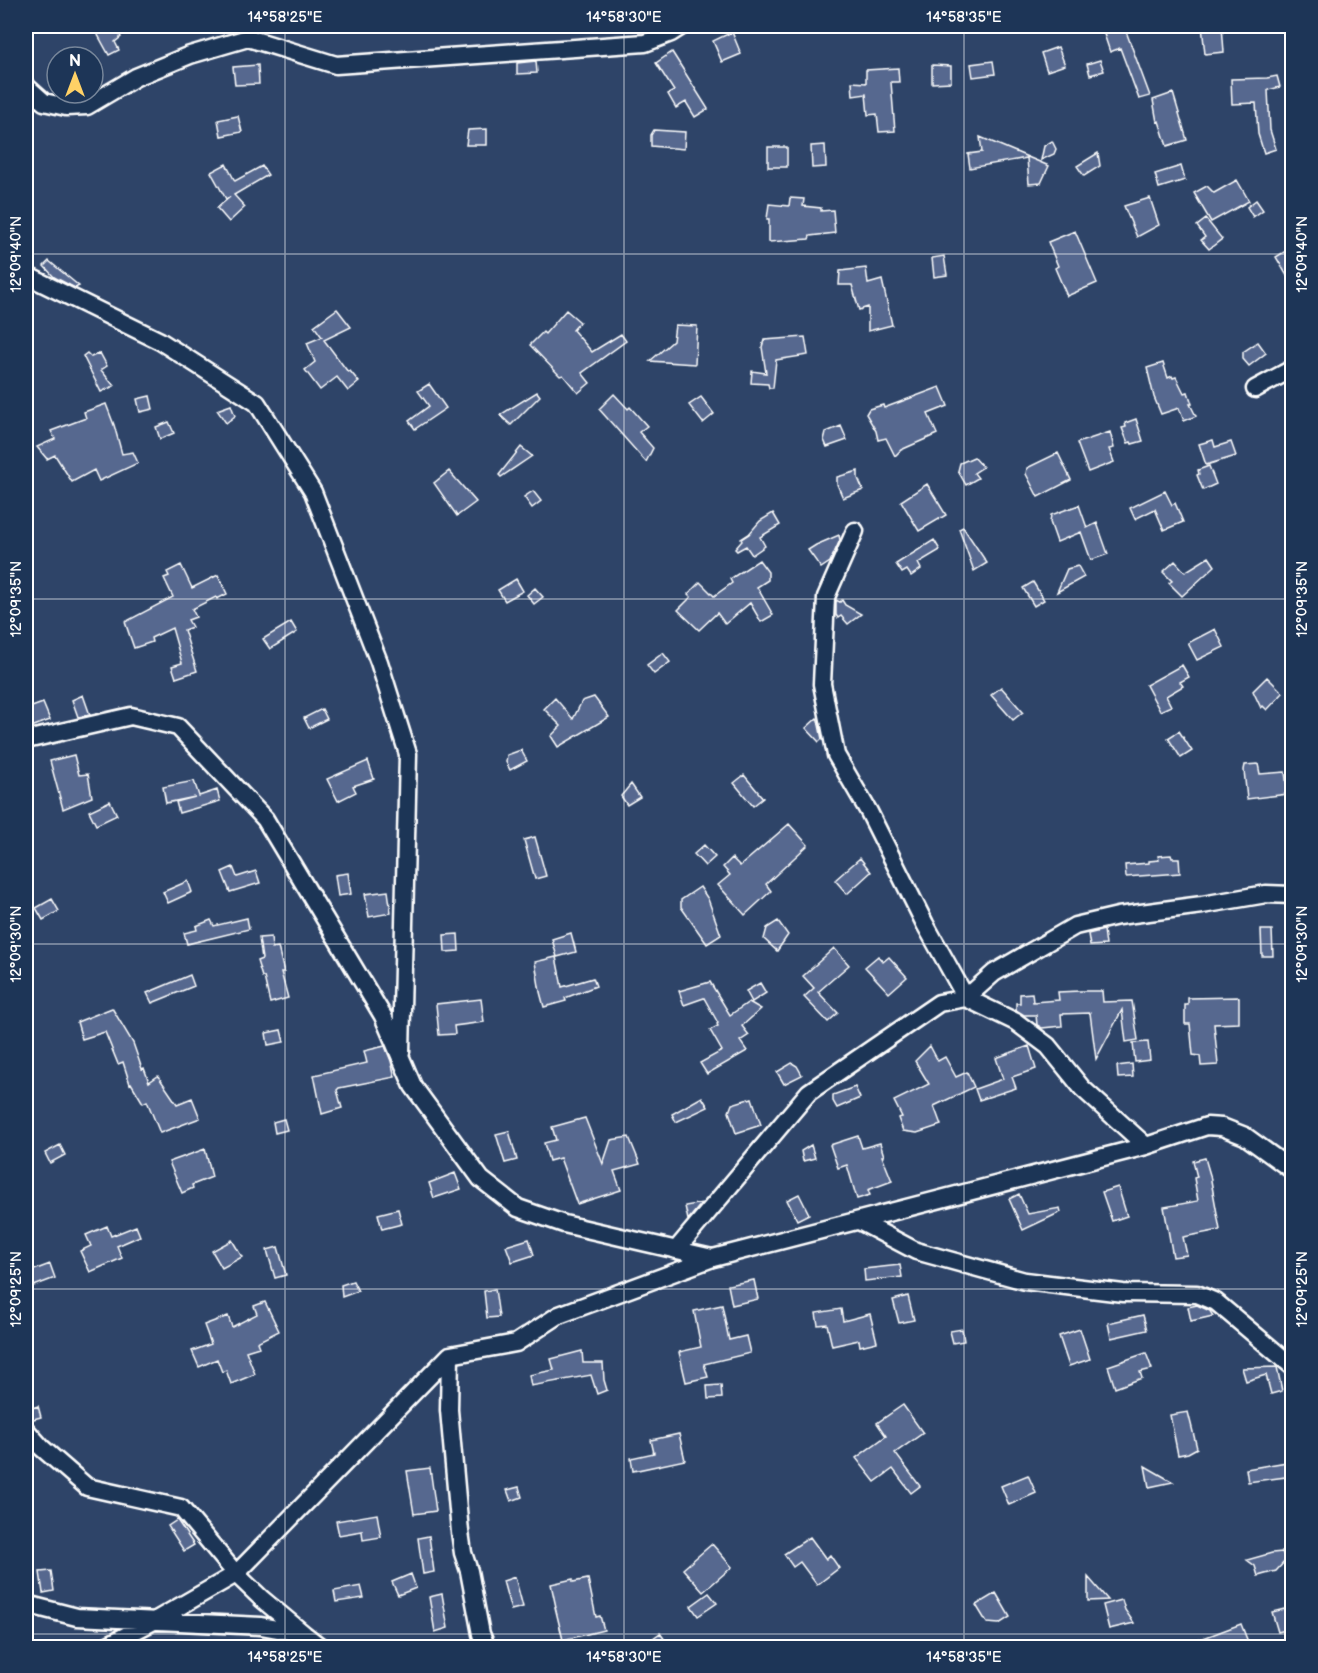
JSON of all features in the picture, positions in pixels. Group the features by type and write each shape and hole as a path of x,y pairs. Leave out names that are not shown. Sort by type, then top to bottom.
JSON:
{"street":[{"path":"26,86 44,102 66,107 87,106 136,77 190,55 248,38 336,65 645,43 682,26"},
{"path":"26,275 160,341 257,402 313,492 379,662 408,754 401,1057"},
{"path":"1255,389 1293,369"},
{"path":"855,531 826,597 822,684 836,755 869,812 966,998 1016,1022 1048,1046 1082,1088 1146,1146"},
{"path":"26,740 131,716 178,727 265,819 383,1016 413,1086 481,1179 518,1208 564,1224 713,1258"},
{"path":"676,1250 809,1092 939,1003 966,998 994,973 1075,926 1118,916 1266,894 1293,895"},
{"path":"102,1647 156,1620 236,1574 450,1354 516,1343 559,1315 713,1258 1146,1146 1207,1126 1222,1127 1245,1136 1293,1170"},
{"path":"859,1221 916,1251 1025,1281 1124,1293 1197,1294 1216,1302 1293,1366"},
{"path":"450,1354 449,1410 460,1532 481,1634 487,1647"},
{"path":"26,1430 42,1448 87,1487 181,1508 236,1574 262,1599 322,1647"},
{"path":"26,1604 77,1617 261,1626 304,1634"}],"building":[{"path":"93,26 115,26 121,37 115,42 119,50 109,55"},
{"path":"1124,26 1150,96 1139,99 1120,48 1110,52 1102,28"},
{"path":"1202,26 1222,26 1224,52 1205,54"},
{"path":"732,32 741,54 722,62 713,41"},
{"path":"1058,47 1065,65 1047,71 1041,53"},
{"path":"672,52 708,109 695,117 686,102 676,108 668,94 674,91 656,63"},
{"path":"1100,60 1104,71 1090,75 1087,64"},
{"path":"536,61 537,73 517,74 517,63"},
{"path":"993,61 995,74 973,77 971,64"},
{"path":"258,65 259,84 235,85 233,67"},
{"path":"932,65 951,66 951,82 932,83"},
{"path":"898,68 899,82 891,82 895,131 879,132 877,114 868,115 866,94 853,96 852,82 866,83 866,70"},
{"path":"1277,76 1280,87 1268,90 1270,130 1276,149 1264,153 1258,134 1256,103 1232,104 1231,79"},
{"path":"1173,93 1187,140 1167,146 1159,121 1157,122 1153,100"},
{"path":"238,116 242,132 221,136 218,120"},
{"path":"487,129 487,145 466,145 468,130"},
{"path":"654,130 685,132 684,149 651,146 651,135"},
{"path":"980,137 1049,166 1041,183 1029,184 1027,158 970,168 968,154 982,152"},
{"path":"1052,141 1056,149 1054,154 1041,160 1044,146"},
{"path":"825,145 826,167 812,168 811,146"},
{"path":"768,147 787,147 787,167 768,167"},
{"path":"1098,153 1100,166 1084,176 1077,166"},
{"path":"226,164 235,181 262,166 268,175 234,195 245,207 229,222 217,208 230,197 226,199 211,172"},
{"path":"1181,166 1185,180 1159,188 1155,174"},
{"path":"1237,180 1249,201 1211,222 1194,193 1207,186 1214,193"},
{"path":"790,198 804,199 803,206 821,208 821,211 833,210 835,233 810,236 809,239 769,242 769,219 767,219 769,204 789,206"},
{"path":"1150,198 1159,225 1137,237 1124,206"},
{"path":"1256,200 1263,210 1253,217 1247,207"},
{"path":"1206,219 1222,239 1209,249 1201,240 1205,237 1197,226"},
{"path":"1075,231 1097,283 1067,296 1055,268 1058,266 1048,242"},
{"path":"1289,249 1293,256 1293,286 1276,257"},
{"path":"944,256 947,275 934,277 932,258"},
{"path":"49,261 79,286 75,288 54,277 44,266"},
{"path":"866,268 868,284 882,280 892,325 868,331 868,307 859,310 852,285 839,285 840,271"},
{"path":"337,309 351,327 324,340 348,372 350,371 359,382 348,391 337,377 320,390 305,370 315,362 307,343 322,337 314,326"},
{"path":"566,310 580,322 573,330 592,352 621,334 626,341 582,373 590,383 578,393 563,375 560,376 530,345 543,332 545,334"},
{"path":"675,325 697,326 695,364 650,361 673,341"},
{"path":"805,337 808,355 776,360 773,388 769,388 768,384 751,383 752,371 766,373 762,347 764,340"},
{"path":"1258,342 1266,353 1249,366 1243,359 1243,352"},
{"path":"87,353 91,357 100,353 107,366 101,370 114,386 101,392 83,356"},
{"path":"1163,363 1168,378 1176,377 1184,393 1188,392 1192,404 1190,404 1196,416 1184,421 1179,408 1161,414 1147,368"},
{"path":"429,384 446,408 415,429 409,421 429,406 418,391"},
{"path":"940,387 948,406 928,414 937,434 901,450 895,456 886,438 878,440 876,431 866,414 869,409 883,405 884,408"},
{"path":"537,392 540,396 511,425 500,415"},
{"path":"614,394 628,409 630,407 647,426 639,432 653,448 646,462 599,409"},
{"path":"150,396 153,409 140,412 137,399"},
{"path":"701,397 714,414 703,423 689,405"},
{"path":"106,404 122,454 133,452 138,463 99,481 94,470 72,482 55,455 47,459 37,447 55,439 51,431 86,418 84,412"},
{"path":"231,405 235,416 226,423 217,410"},
{"path":"1136,419 1143,441 1132,444 1128,443 1122,428 1126,427 1125,423"},
{"path":"169,422 174,433 160,439 156,427"},
{"path":"841,426 847,440 827,447 824,440 826,432"},
{"path":"1110,432 1114,448 1109,449 1114,462 1088,472 1077,443"},
{"path":"1213,440 1215,447 1231,442 1236,456 1206,465 1199,444"},
{"path":"521,447 532,456 501,477 499,475"},
{"path":"1058,453 1071,480 1038,497 1026,474 1027,468"},
{"path":"974,457 983,467 974,473 978,478 966,485 958,471 960,463"},
{"path":"1209,466 1216,484 1203,490 1197,475 1198,470"},
{"path":"449,471 476,502 457,516 434,483"},
{"path":"858,471 863,490 843,498 837,484 837,477"},
{"path":"927,484 946,515 919,531 901,501"},
{"path":"533,491 541,501 532,508 524,497"},
{"path":"1165,491 1172,505 1175,503 1183,522 1164,530 1155,509 1135,519 1130,508"},
{"path":"1079,505 1087,528 1097,523 1108,554 1091,560 1081,532 1057,542 1050,522 1051,515"},
{"path":"773,513 780,525 760,537 765,546 752,555 746,546 737,551 735,549 742,541 741,539 749,534 760,521"},
{"path":"963,527 987,563 974,571 959,529"},
{"path":"839,535 840,540 830,562 821,568 808,550"},
{"path":"934,540 940,550 918,563 921,569 911,576 907,570 902,573 896,564"},
{"path":"1209,557 1215,566 1182,596 1169,583 1172,581 1163,572 1175,561 1185,572"},
{"path":"759,560 768,572 768,580 757,587 773,615 761,622 750,603 725,624 717,613 699,630 678,610 691,597 688,594 700,582 714,596 732,583 730,579"},
{"path":"181,565 192,588 218,575 227,594 192,609 196,617 188,620 192,627 184,630 197,671 176,678 172,666 182,663 172,628 151,638 152,642 134,648 125,622 173,597 164,578 169,576 167,572"},
{"path":"1078,566 1084,577 1057,592 1067,569"},
{"path":"516,579 523,591 505,601 498,590"},
{"path":"1033,582 1044,600 1034,606 1023,588"},
{"path":"535,588 543,597 534,604 527,595"},
{"path":"836,600 840,602 842,600 845,605 861,614 848,624 841,616 838,618 836,615"},
{"path":"291,622 297,632 270,649 263,639"},
{"path":"1215,629 1224,647 1197,660 1188,643"},
{"path":"663,653 670,662 654,674 647,665"},
{"path":"1182,665 1189,677 1180,682 1183,686 1166,696 1171,706 1160,711 1146,685"},
{"path":"1267,677 1283,693 1267,710 1263,706 1261,708 1253,691"},
{"path":"1001,687 1023,712 1013,720 991,695"},
{"path":"83,695 90,715 78,717 72,700"},
{"path":"594,697 609,717 558,747 551,736 561,726 544,709 555,698 573,719 582,701"},
{"path":"43,703 50,720 26,729 26,709"},
{"path":"322,709 327,719 309,728 304,718"},
{"path":"817,718 822,739 819,742 806,728"},
{"path":"1179,731 1192,751 1181,758 1168,738"},
{"path":"521,750 527,761 510,770 506,762 507,755"},
{"path":"74,755 79,775 88,774 92,797 63,809 50,761"},
{"path":"368,761 374,779 353,786 356,792 338,801 327,779"},
{"path":"1258,764 1260,774 1285,772 1288,794 1247,799 1245,765"},
{"path":"744,775 763,798 753,806 734,783"},
{"path":"194,781 199,796 217,790 220,801 179,813 176,802 195,797 166,803 163,787"},
{"path":"631,784 640,797 627,805 621,796"},
{"path":"110,801 117,815 96,825 89,811"},
{"path":"789,824 808,845 766,884 771,891 745,915 718,885 730,875 723,867 732,858 740,866"},
{"path":"535,837 546,876 535,879 524,840"},
{"path":"704,845 715,857 705,866 694,854"},
{"path":"1171,855 1172,858 1179,858 1180,873 1126,877 1125,865 1149,863 1149,861 1159,860 1158,856"},
{"path":"860,858 871,872 847,894 835,880"},
{"path":"233,867 237,877 256,871 260,883 230,892 222,872"},
{"path":"348,873 351,894 338,896 335,875"},
{"path":"188,881 192,892 168,903 163,892"},
{"path":"700,887 708,899 721,935 707,944 681,907 681,900"},
{"path":"388,891 391,913 369,917 365,894"},
{"path":"52,899 59,911 43,920 36,908"},
{"path":"247,918 249,929 187,944 184,933 197,930 196,926 211,920 214,926"},
{"path":"778,921 788,935 777,951 764,939 767,928"},
{"path":"1104,930 1106,945 1090,946 1088,934"},
{"path":"1261,930 1272,930 1273,956 1262,956"},
{"path":"571,933 576,952 557,957 552,939"},
{"path":"458,934 459,951 445,952 444,935"},
{"path":"271,937 272,948 278,947 284,972 281,972 288,998 270,1003 264,977 262,977 257,961 262,959 259,938"},
{"path":"834,948 849,965 818,992 838,1013 828,1022 804,997 814,988 803,976"},
{"path":"878,956 883,962 889,957 907,977 889,993 865,967"},
{"path":"556,957 562,987 593,978 596,986 565,998 566,1001 544,1007 535,962"},
{"path":"190,975 194,986 152,1003 147,993"},
{"path":"710,982 730,1015 749,1002 761,1009 742,1026 749,1035 740,1041 747,1051 707,1074 700,1063 722,1051 710,1030 718,1026 718,1023 704,998 684,1005 679,991"},
{"path":"760,983 766,993 752,1002 746,991"},
{"path":"1102,991 1103,1002 1132,1001 1138,1040 1126,1042 1122,1010 1096,1059 1090,1013 1061,1014 1062,1026 1042,1028 1037,1025 1036,1015 1024,1015 1016,1010 1016,1003 1020,1003 1020,994 1032,993 1033,1002 1059,1000 1058,992"},
{"path":"1239,997 1239,1023 1214,1024 1218,1065 1201,1066 1200,1056 1193,1055 1190,1024 1185,1024 1185,1005 1188,1005 1188,998"},
{"path":"481,999 484,1022 454,1026 455,1034 439,1035 436,1004"},
{"path":"112,1008 133,1043 149,1082 158,1076 177,1104 192,1098 200,1118 160,1133 147,1101 143,1103 130,1084 123,1062 118,1064 105,1032 82,1039 77,1022"},
{"path":"281,1030 284,1042 268,1045 266,1033"},
{"path":"1148,1042 1150,1060 1135,1062 1133,1043"},
{"path":"385,1046 395,1077 339,1088 337,1090 342,1108 322,1114 314,1075 367,1063 364,1051"},
{"path":"930,1046 938,1061 945,1057 956,1077 967,1072 974,1087 934,1106 941,1125 917,1133 903,1131 898,1118 902,1117 894,1101 929,1084 915,1061"},
{"path":"1029,1046 1036,1069 1012,1077 1016,1088 979,1100 975,1089 1003,1079 996,1058"},
{"path":"792,1063 797,1066 802,1075 784,1084 777,1072"},
{"path":"1132,1064 1133,1077 1118,1078 1117,1066"},
{"path":"855,1087 860,1098 837,1108 833,1095"},
{"path":"702,1097 708,1107 676,1122 672,1114"},
{"path":"752,1098 761,1125 736,1133 729,1112 732,1104"},
{"path":"585,1118 603,1164 611,1140 629,1137 640,1164 614,1171 621,1190 577,1204 560,1158 549,1161 544,1143 556,1140 552,1127"},
{"path":"284,1119 287,1130 275,1133 273,1122"},
{"path":"509,1131 517,1160 505,1163 496,1134"},
{"path":"858,1136 862,1148 880,1143 884,1156 882,1156 892,1181 868,1190 870,1195 857,1199 847,1165 838,1168 830,1145"},
{"path":"60,1145 65,1155 50,1163 45,1153"},
{"path":"811,1145 815,1158 803,1161 801,1151"},
{"path":"205,1149 212,1177 192,1185 193,1188 182,1193 169,1162"},
{"path":"1205,1158 1220,1230 1183,1237 1187,1255 1173,1257 1164,1207 1198,1201 1194,1178 1197,1177 1193,1161"},
{"path":"455,1173 461,1189 434,1198 429,1183"},
{"path":"1118,1187 1127,1216 1112,1221 1102,1192"},
{"path":"799,1194 809,1214 797,1220 787,1200"},
{"path":"1019,1194 1028,1214 1060,1208 1061,1212 1023,1230 1009,1199"},
{"path":"702,1203 688,1220 685,1206"},
{"path":"398,1209 402,1224 382,1229 378,1214"},
{"path":"107,1226 111,1236 136,1226 140,1236 117,1246 122,1258 90,1272 80,1251 91,1246 86,1235"},
{"path":"529,1239 534,1255 512,1262 506,1246"},
{"path":"232,1240 242,1257 222,1268 212,1251"},
{"path":"278,1247 286,1275 275,1278 267,1250"},
{"path":"50,1264 55,1278 26,1289 26,1273"},
{"path":"900,1265 902,1277 865,1281 864,1269"},
{"path":"754,1280 758,1299 732,1305 728,1285"},
{"path":"353,1281 358,1291 342,1297 341,1285"},
{"path":"495,1289 499,1317 487,1318 484,1291"},
{"path":"908,1296 914,1320 899,1323 893,1300"},
{"path":"265,1302 279,1331 257,1342 259,1347 246,1351 255,1374 231,1384 226,1370 222,1372 217,1359 199,1367 192,1351 211,1344 204,1325 228,1316 232,1327 257,1314 254,1306"},
{"path":"722,1305 729,1340 746,1336 750,1353 704,1364 708,1377 686,1382 679,1352 701,1347 694,1311"},
{"path":"1197,1305 1210,1311 1213,1316 1191,1321 1188,1307"},
{"path":"841,1309 843,1321 870,1314 877,1342 860,1346 859,1340 832,1346 827,1324 818,1325 816,1313"},
{"path":"1143,1315 1147,1330 1111,1338 1108,1323"},
{"path":"962,1329 964,1341 953,1343 950,1331"},
{"path":"1080,1329 1090,1359 1069,1366 1059,1336"},
{"path":"582,1351 583,1363 603,1363 607,1390 597,1394 591,1375 531,1386 529,1375 554,1370 551,1359"},
{"path":"1146,1353 1152,1369 1140,1372 1142,1378 1115,1388 1108,1366"},
{"path":"1277,1367 1282,1391 1271,1394 1266,1375 1246,1381 1242,1368"},
{"path":"721,1385 722,1398 708,1399 707,1386"},
{"path":"903,1405 923,1433 895,1453 920,1486 911,1493 893,1469 875,1482 856,1458 886,1436 877,1423"},
{"path":"38,1406 41,1417 26,1420 26,1410"},
{"path":"1188,1412 1197,1448 1178,1455 1170,1415"},
{"path":"679,1434 685,1460 633,1471 631,1458 654,1453 651,1440"},
{"path":"1293,1461 1293,1476 1248,1482 1246,1469"},
{"path":"1145,1466 1173,1482 1149,1487"},
{"path":"430,1468 436,1511 414,1514 407,1471"},
{"path":"1028,1475 1036,1493 1009,1505 1001,1486"},
{"path":"519,1487 522,1497 511,1501 507,1490"},
{"path":"377,1514 381,1537 363,1540 362,1531 339,1535 336,1521"},
{"path":"177,1520 194,1545 184,1551 168,1526"},
{"path":"429,1536 434,1572 423,1574 418,1538"},
{"path":"810,1537 826,1559 830,1555 839,1568 817,1585 800,1562 793,1567 784,1554"},
{"path":"712,1544 732,1567 703,1592 683,1569"},
{"path":"1282,1552 1286,1560 1276,1571 1258,1576 1255,1566 1247,1560 1272,1553"},
{"path":"51,1571 54,1591 43,1593 40,1572"},
{"path":"411,1574 416,1588 398,1595 392,1582"},
{"path":"515,1577 523,1607 511,1610 503,1581"},
{"path":"1088,1577 1108,1600 1088,1601"},
{"path":"573,1579 573,1582 588,1579 596,1617 600,1616 604,1630 563,1640 551,1584"},
{"path":"361,1586 364,1598 336,1602 334,1591"},
{"path":"709,1593 717,1603 698,1616 691,1606"},
{"path":"996,1593 1010,1617 999,1624 987,1623 976,1605"},
{"path":"442,1594 448,1628 435,1632 429,1597"},
{"path":"1122,1600 1125,1610 1134,1623 1109,1629 1103,1605"},
{"path":"1293,1607 1293,1628 1278,1632 1272,1612"},
{"path":"1241,1624 1250,1647 1182,1647 1182,1646"},
{"path":"660,1633 670,1647 641,1647"}]}
